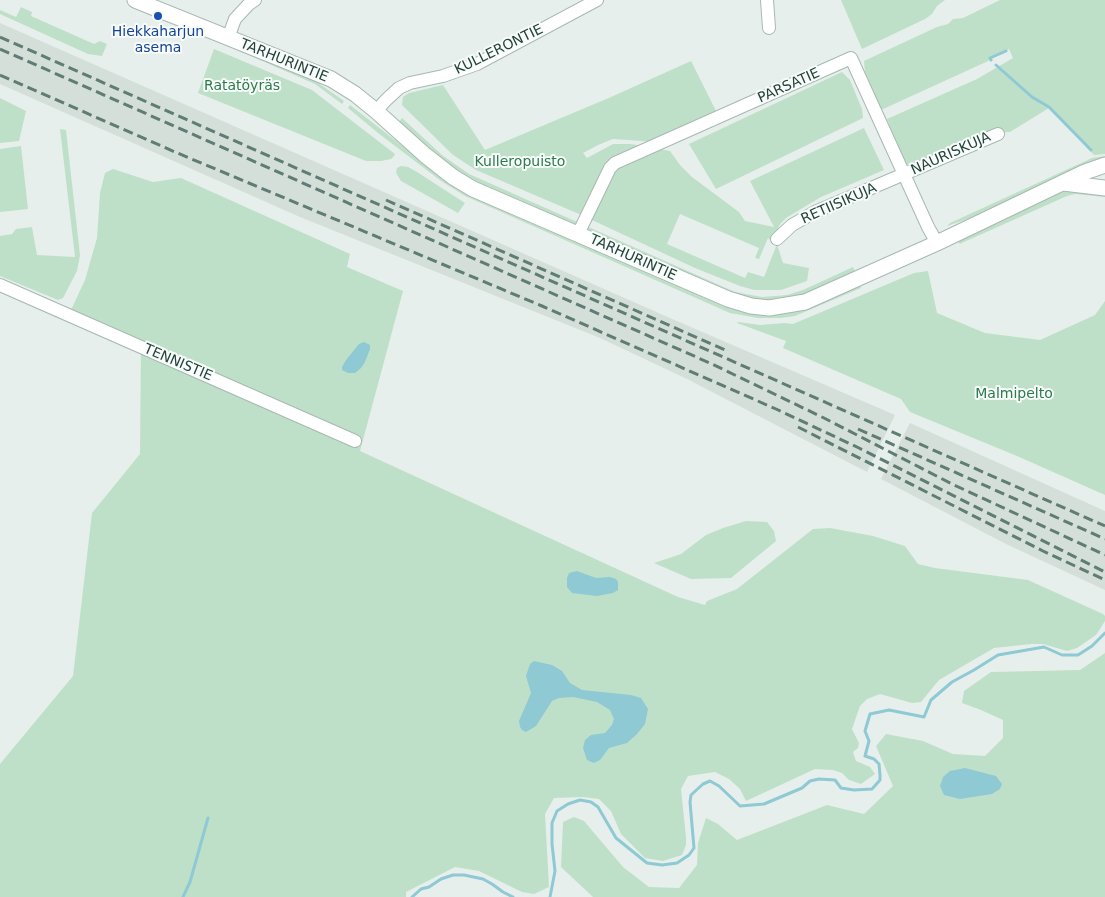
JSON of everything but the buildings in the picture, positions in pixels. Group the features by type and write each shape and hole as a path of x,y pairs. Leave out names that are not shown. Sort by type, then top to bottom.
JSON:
{"street":[{"name":"TARHURINTIE","path":"134,0 330,79 355,94 425,155 453,177 473,189 728,299 752,306 769,308 805,302 937,243 1062,182 1105,165"},
{"path":"228,38 235,19 255,0"},
{"name":"KULLERONTIE","path":"376,111 399,88 410,83 443,76 477,64 597,0"},
{"path":"767,0 769,28"},
{"name":"PARSATIE","path":"578,234 610,168 615,163 851,58 926,223 937,243"},
{"name":"NAURISKUJA","path":"904,175 998,134"},
{"name":"RETIISIKUJA","path":"777,239 792,225 815,212 904,175"},
{"path":"1062,182 1105,188"},
{"name":"TENNISTIE","path":"0,285 355,440"}],"shaded area":[{"path":"0,23 895,415 867,472 687,379 600,338 300,217 0,84"},
{"path":"910,423 1105,511 1105,590 1006,544 881,479"}],"green space":[{"path":"841,0 945,0 925,19 862,49"},
{"path":"1000,0 1105,0 1105,154 1094,155 1049,108 1010,132 983,133 911,164 904,163 887,119 977,79 1013,58 1009,49 986,62 881,110 865,72 864,61 937,27 948,24 953,19 963,18"},
{"path":"21,7 32,12 31,16 94,44 100,41 107,44 102,56 88,54 0,14 0,10 16,17"},
{"path":"222,41 314,80 344,101 342,104 315,84 221,43"},
{"name":"Ratatöyräs","path":"214,49 312,90 395,154 394,156 391,159 381,161 366,161 198,93"},
{"name":"Kulleropuisto","path":"691,61 717,113 670,143 613,139 583,153 587,158 613,144 631,144 670,151 692,177 739,212 745,221 774,227 750,181 864,128 884,170 821,197 786,218 780,224 772,242 768,238 759,259 755,258 759,248 680,214 667,244 745,278 748,272 764,277 777,244 783,263 809,268 807,281 781,290 754,290 695,268 579,214 476,170 453,155 402,105 403,97 409,93 443,85 485,150"},
{"path":"842,72 850,80 862,109 863,118 716,189 689,144"},
{"path":"0,98 26,111 19,141 0,143"},
{"path":"350,105 427,165 469,193 730,308 752,313 860,285 861,288 795,316 758,318 730,313 465,196 441,181 378,133 348,108"},
{"path":"402,118 442,155 469,174 735,292 762,297 787,295 803,290 853,267 855,271 798,297 769,302 734,296 473,182 449,166 399,122"},
{"path":"60,129 66,130 80,255 77,271 63,298 58,300 0,276 0,236 12,234 16,229 32,227 37,255 75,257"},
{"path":"21,146 28,209 0,212 0,149"},
{"path":"1105,156 1105,160 947,226 1092,158"},
{"path":"401,166 408,167 417,172 465,203 458,213 401,181 396,173 397,168"},
{"path":"113,169 153,182 181,178 350,254 347,267 403,291 360,451 678,597 705,605 707,601 737,589 813,529 830,528 873,536 905,546 918,564 935,568 1028,580 1103,614 1105,621 1096,635 1077,648 1067,651 1043,644 994,648 939,680 921,702 912,703 880,694 867,699 860,706 852,729 859,743 858,748 853,752 856,761 870,767 875,774 861,784 849,780 842,773 833,770 815,769 746,801 740,789 729,779 715,772 688,776 681,789 686,837 686,845 682,855 663,861 645,858 621,834 611,811 599,799 583,797 554,798 545,814 549,887 534,894 522,892 479,871 455,867 406,892 406,897 0,897 0,764 73,676 92,513 140,454 141,342 71,310 85,280 97,238 100,193 105,173"},
{"path":"1071,190 1105,193 1105,197 1075,194 1067,196 960,244 958,242 973,233 1059,193"},
{"name":"Malmipelto","path":"928,271 937,313 985,333 1040,340 1095,315 1105,301 1105,495 910,412 901,399 783,348 786,341 737,323 760,325 793,324 914,273"},
{"path":"746,521 767,522 774,531 776,541 731,578 691,579 654,563 681,554 706,535"},
{"path":"1105,653 1105,897 593,897 561,867 563,822 574,817 584,821 623,867 649,887 679,888 697,865 698,843 706,818 718,824 737,840 827,805 864,814 893,786 876,746 886,734 923,741 953,754 985,756 1003,738 1003,720 962,703 964,691 991,672 1080,670"}],"water":[{"path":"364,342 370,345 370,349 361,368 355,373 348,373 342,370 346,360 359,344"},
{"path":"577,571 596,578 610,577 616,579 618,590 613,593 597,596 572,593 567,587 567,578 569,573"},
{"path":"534,661 552,665 562,671 570,683 582,690 631,695 641,698 648,709 645,724 627,743 609,748 600,760 594,763 587,760 583,748 585,740 591,735 605,733 612,725 614,719 610,710 597,702 573,697 559,698 552,701 536,726 526,732 522,730 519,721 531,693 526,676 530,664"},
{"path":"965,768 996,776 1002,784 1000,789 992,794 960,799 944,795 940,786 943,777 950,771"}],"waterway":[{"path":"991,60 990,58 1006,51"},
{"path":"996,65 1032,97 1049,107 1091,150"},
{"path":"550,897 555,871 552,823 557,811 568,804 580,800 591,802 598,807 616,838 647,863 662,865 677,863 689,855 694,848 690,802 691,795 703,784 710,781 719,786 740,806 764,804 802,788 810,781 819,779 835,780 841,788 854,790 872,789 880,780 880,775 879,764 874,759 865,756 869,741 865,731 870,714 889,710 924,717 931,700 952,682 998,655 1044,647 1062,655 1078,655 1092,646 1105,633"},
{"path":"183,897 190,882 208,818"},
{"path":"412,897 421,889 453,875 483,879 513,897"}],"railway":[{"path":"0,37 1105,526"},
{"path":"0,49 712,364 824,418 952,484 1105,555"},
{"path":"0,75 175,152 542,306 776,409 859,448 1105,572"},
{"path":"386,200 725,350"},
{"path":"798,427 1043,551 1105,580"},
{"path":"858,429 1105,539"}],"place":[{"name":"Hiekkaharjun asema","path":"158,16"}]}
